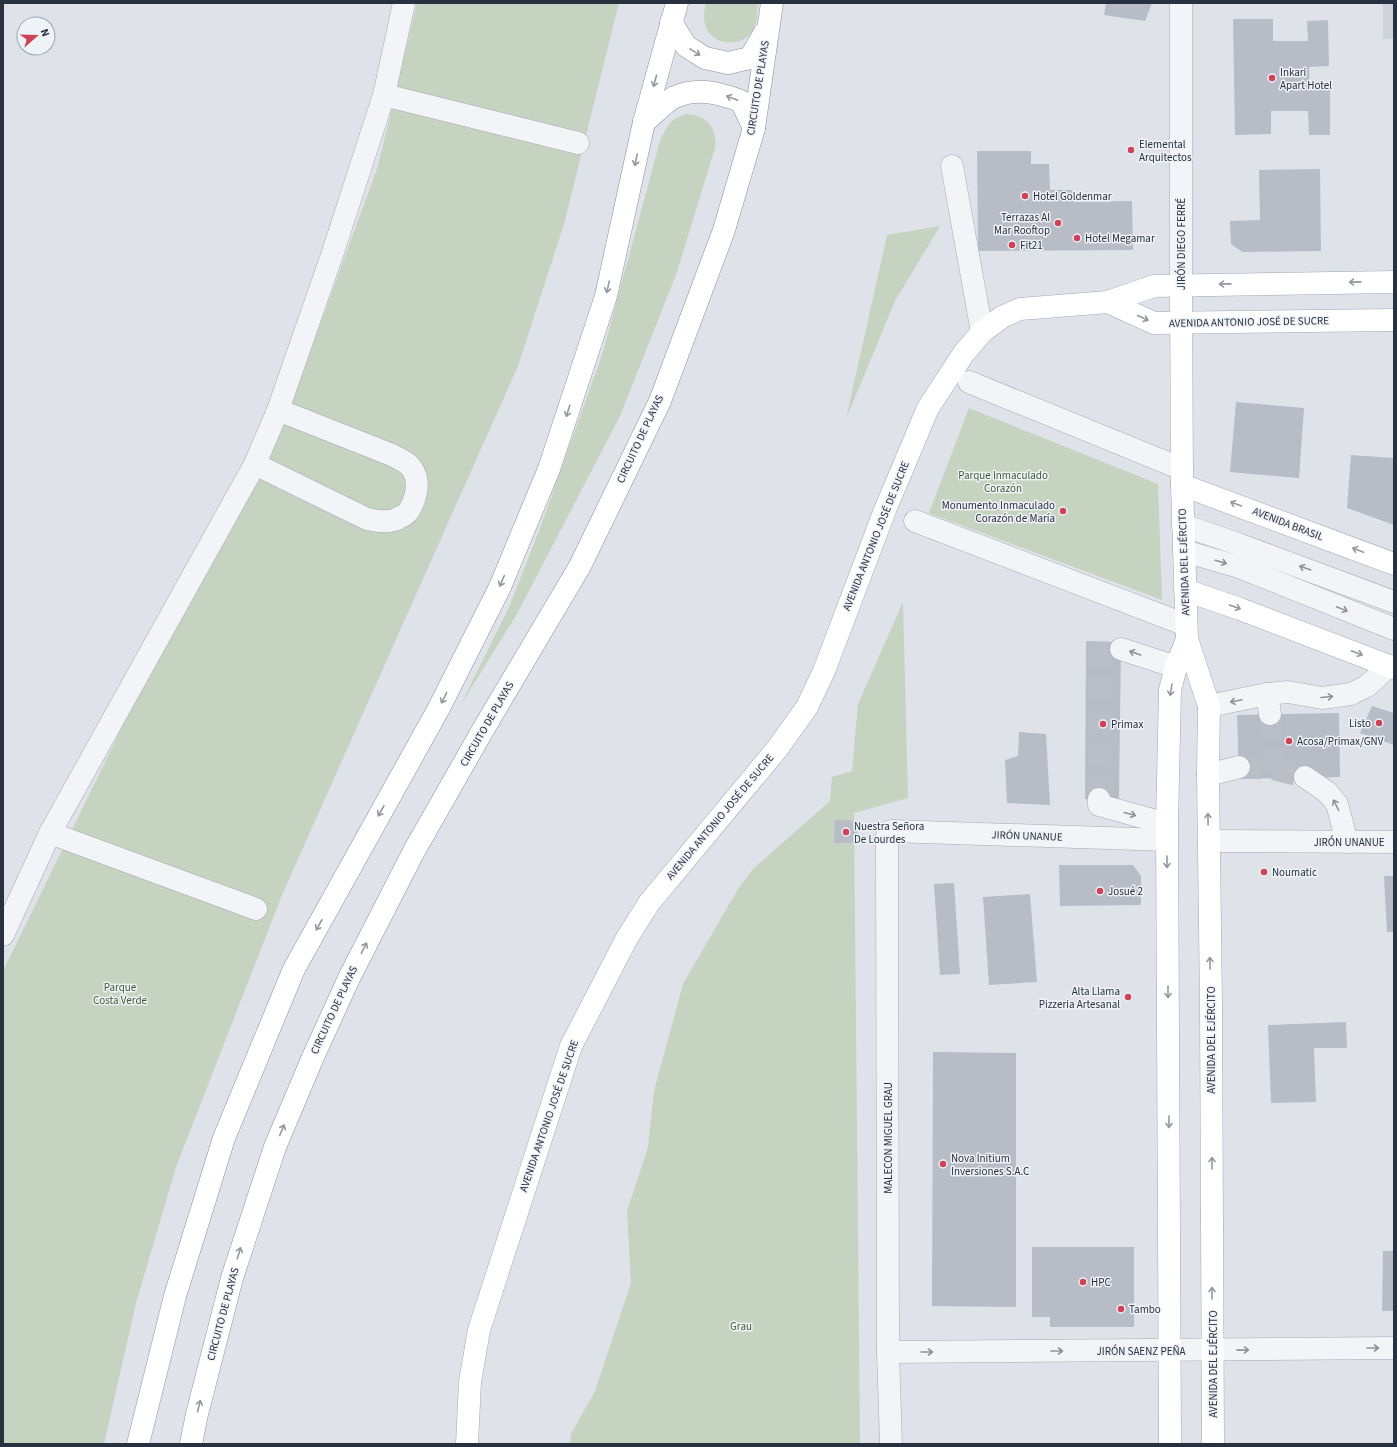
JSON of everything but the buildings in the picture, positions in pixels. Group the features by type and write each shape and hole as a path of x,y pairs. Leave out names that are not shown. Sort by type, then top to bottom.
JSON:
{"main road":[{"name":"CIRCUITO DE PLAYAS","path":"191,1444 197,1414 236,1264 275,1147 313,1057 350,976 414,851 484,728 580,566 660,401 724,230 754,128 772,3"},
{"path":"674,12 686,46 705,58 728,63 750,58 768,26"},
{"path":"138,1444 175,1296 224,1138 291,976 439,708 500,587 549,469 606,296 644,122 674,12"},
{"path":"644,122 674,97 696,91 719,93 741,101 754,128"},
{"name":"AVENIDA ANTONIO JOSÉ DE SUCRE","path":"467,1444 470,1382 479,1330 570,1046 627,938 649,903 777,749 807,707 824,671 885,510 928,408 964,353 982,332 1002,317 1020,309 1108,302 1154,286 1394,282"},
{"name":"JIRÓN DIEGO FERRÉ","path":"1180,285 1182,477"},
{"name":"AVENIDA ANTONIO JOSÉ DE SUCRE","path":"1108,302 1154,323 1394,320"},
{"name":"AVENIDA DEL EJÉRCITO","path":"1182,477 1186,632 1209,706 1208,775 1211,1003 1213,1444"},
{"name":"AVENIDA BRASIL","path":"1182,477 1394,564"},
{"path":"1185,590 1240,608 1392,667"},
{"name":"AVENIDA DEL EJÉRCITO","path":"1170,1444 1167,832 1170,690 1186,632"}],"street":[{"path":"3,935 50,833 255,464 278,410 332,255 384,95 404,3"},
{"name":"JIRÓN DIEGO FERRÉ","path":"1180,285 1182,3"},
{"path":"384,95 578,143"},
{"path":"952,166 982,332"},
{"path":"969,382 1182,477"},
{"path":"255,464 367,519 385,522 397,519 407,514 414,499 417,488 417,477 412,468 403,461 392,455 278,410"},
{"path":"916,521 1186,632"},
{"path":"1183,525 1394,602"},
{"path":"1184,551 1239,567 1394,629"},
{"path":"1121,649 1176,667"},
{"path":"1209,706 1268,704 1288,692 1322,698 1351,694 1367,686 1392,667"},
{"path":"1208,775 1238,767"},
{"path":"1305,777 1327,792 1337,804 1347,842"},
{"path":"1096,838 1099,802 1167,832"},
{"name":"JIRÓN UNANUE","path":"888,833 1096,838 1167,832"},
{"path":"50,833 256,908"},
{"name":"MALECON MIGUEL GRAU","path":"888,833 888,1352 891,1444"},
{"name":"JIRÓN UNANUE","path":"1209,841 1394,842"},
{"name":"JIRÓN SAENZ PEÑA","path":"888,1352 1394,1348"}],"shaded area":[{"path":"1383,3 1394,3 1394,39 1383,39"}],"green space":[{"name":"Parque Costa Verde","path":"417,3 619,3 564,224 518,366 282,895 176,1167 136,1303 104,1444 3,1444 3,971 129,713 297,388 378,166"},
{"path":"706,3 758,3 755,27 748,36 742,40 734,42 719,41 708,31 705,24 704,14"},
{"path":"687,114 700,117 710,124 715,135 715,148 677,272 620,416 517,614 460,706 509,607 539,531 603,352 660,141 673,120"},
{"path":"940,226 895,301 846,419 887,235"},
{"name":"Parque Inmaculado Corazón","path":"969,408 1158,484 1162,600 929,513"},
{"name":"Grau","path":"903,602 908,798 854,813 860,1444 570,1444 571,1434 595,1391 631,1283 627,1211 648,1147 654,1091 683,984 738,889 753,869 830,801 832,777 852,771 858,704"}],"tunnel":[{"path":"1099,799 1100,654 1121,649"},
{"path":"1239,767 1274,769 1270,714"},
{"path":"1274,769 1305,777"}],"place":[{"name":"Inkari Apart Hotel","path":"1272,78"},
{"name":"Elemental Arquitectos","path":"1131,150"},
{"name":"Hotel Goldenmar","path":"1025,196"},
{"name":"Terrazas Al Mar Rooftop","path":"1058,223"},
{"name":"Hotel Megamar","path":"1077,238"},
{"name":"Fit21","path":"1012,245"},
{"name":"Monumento Inmaculado Corazón de María","path":"1063,511"},
{"name":"Listo","path":"1379,723"},
{"name":"Primax","path":"1103,724"},
{"name":"Acosa/Primax/GNV","path":"1289,741"},
{"name":"Nuestra Señora De Lourdes","path":"846,832"},
{"name":"Noumatic","path":"1264,872"},
{"name":"Josué 2","path":"1100,891"},
{"name":"Alta Llama Pizzeria Artesanal","path":"1128,997"},
{"name":"Nova Initium Inversiones S.A.C","path":"943,1164"},
{"name":"HPC","path":"1083,1282"},
{"name":"Tambo","path":"1121,1309"}]}
